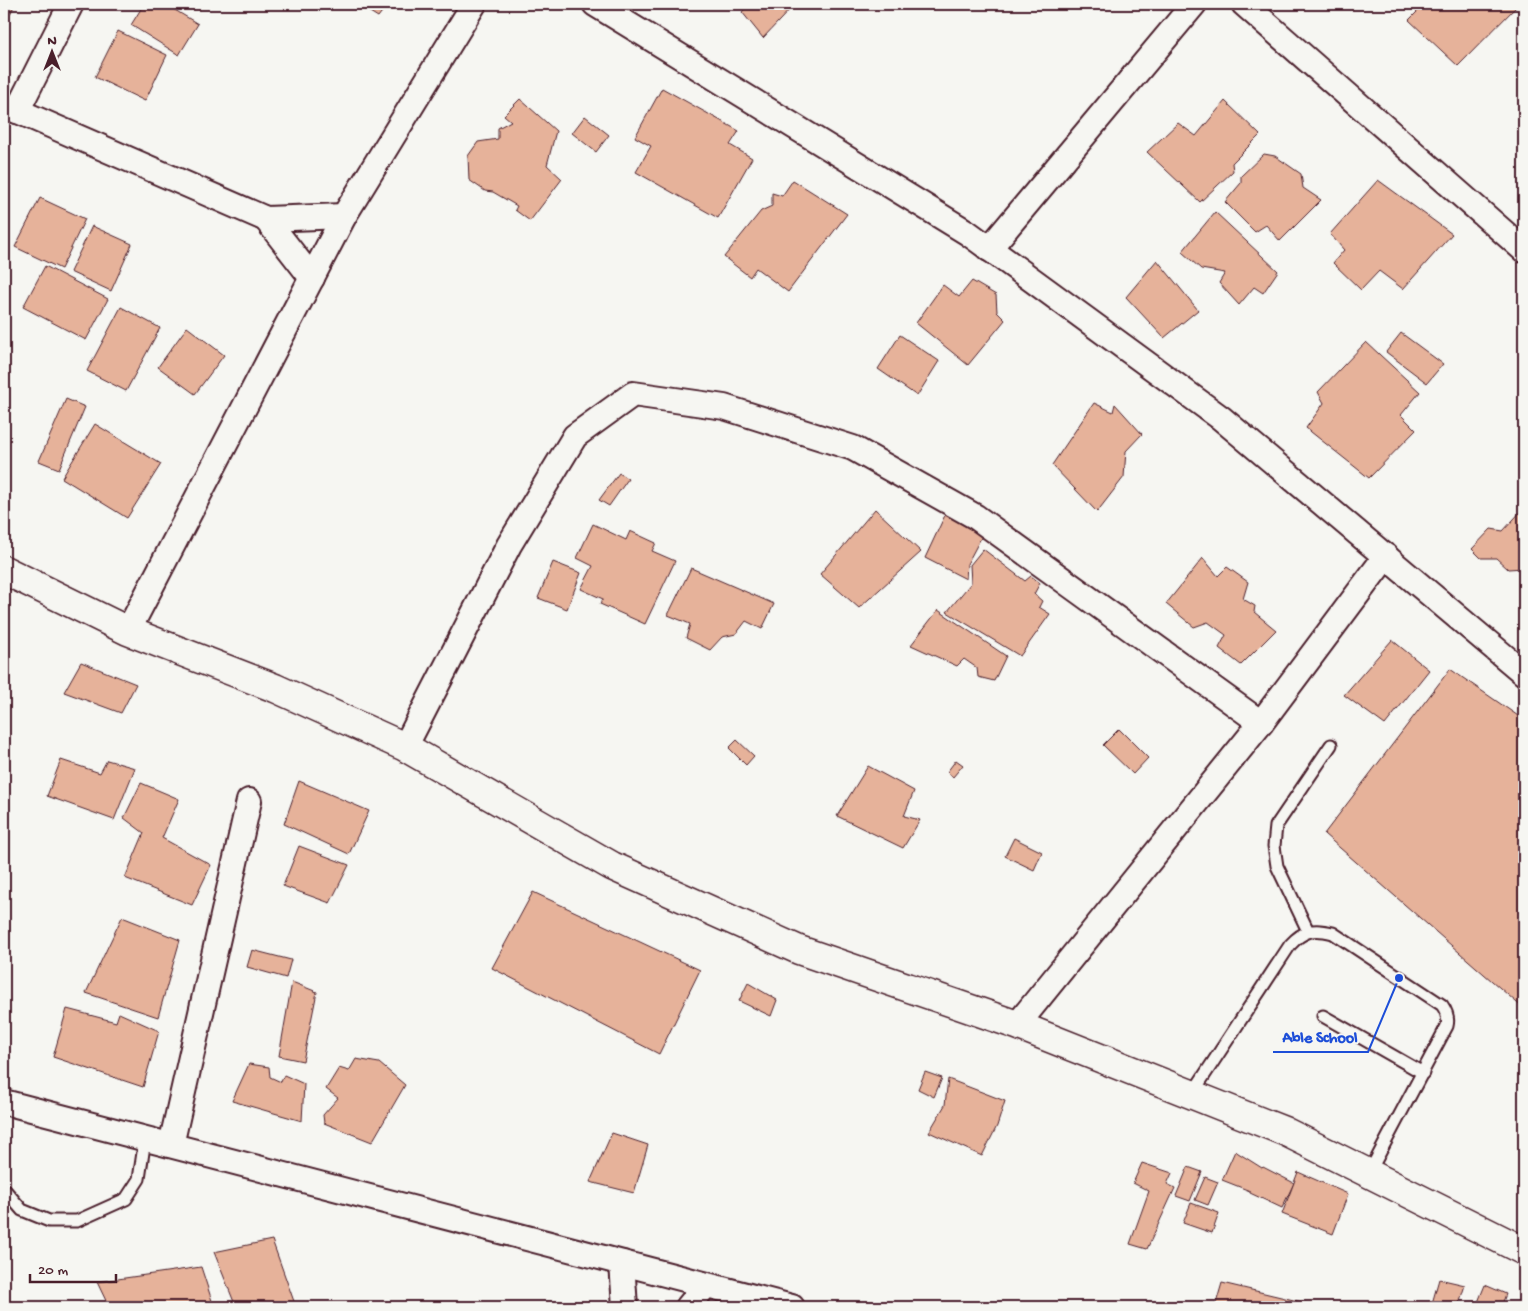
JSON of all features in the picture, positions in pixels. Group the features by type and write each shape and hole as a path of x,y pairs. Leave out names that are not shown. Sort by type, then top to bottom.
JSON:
{"street":[{"path":"71,4 10,108 266,219 344,216"},
{"path":"128,631 344,216 474,4"},
{"path":"595,4 968,233 1221,418 1524,673"},
{"path":"989,249 1194,4"},
{"path":"1244,4 1524,250"},
{"path":"266,219 312,278"},
{"path":"405,747 509,544 575,436 633,394 724,407 853,448 976,517 1261,723"},
{"path":"1017,1025 1261,723 1386,556"},
{"path":"4,570 128,631 275,688 405,747 612,866 798,950 1017,1025 1284,1131 1524,1252"},
{"path":"171,1145 249,800"},
{"path":"4,1102 792,1307"},
{"path":"622,1263 626,1307"},
{"path":"688,1307 706,1285"}],"lane":[{"path":"1308,931 1277,866 1274,846 1276,826 1331,744"},
{"path":"1192,1094 1298,936 1308,931 1320,930 1333,933 1442,1005 1447,1015 1447,1026 1369,1173"},
{"path":"1323,1016 1423,1073"},
{"path":"4,1189 22,1210 48,1221 77,1221 126,1199 139,1179 145,1139"}],"building":[{"path":"4,4 15,4 4,26"},
{"path":"144,4 165,4 198,24 179,55 131,25"},
{"path":"357,4 388,4 378,17"},
{"path":"749,4 795,4 763,38 742,12"},
{"path":"1425,4 1519,4 1458,66 1409,20"},
{"path":"118,31 167,55 145,101 95,77"},
{"path":"662,88 739,131 730,145 752,158 718,218 636,172 651,146 635,137"},
{"path":"520,99 556,131 547,165 562,179 530,221 515,210 517,206 493,192 485,191 469,180 468,156 478,142 498,139 498,128 511,121 504,115"},
{"path":"1225,101 1260,135 1232,163 1233,171 1200,202 1147,152 1178,123 1196,136"},
{"path":"585,116 609,135 596,152 572,133"},
{"path":"1264,154 1275,156 1301,174 1303,188 1321,200 1280,241 1266,225 1255,232 1225,202 1241,183 1241,176"},
{"path":"793,180 847,214 788,292 756,268 750,277 724,257 761,211 772,206 772,193 782,196"},
{"path":"1378,180 1452,234 1403,289 1379,271 1361,290 1333,263 1344,250 1330,234"},
{"path":"40,198 85,219 61,269 15,247"},
{"path":"1215,212 1278,271 1263,293 1254,287 1239,305 1219,283 1225,273 1201,269 1182,252"},
{"path":"92,226 132,244 111,291 70,272"},
{"path":"1157,260 1198,310 1164,338 1126,297"},
{"path":"45,266 108,299 86,340 23,307"},
{"path":"972,281 996,295 997,312 1005,320 968,365 916,323 943,285 959,297"},
{"path":"121,307 160,328 126,391 87,371"},
{"path":"187,327 224,355 195,394 158,367"},
{"path":"1401,333 1443,364 1427,383 1386,352"},
{"path":"900,335 939,361 917,396 878,369"},
{"path":"1366,342 1420,392 1401,415 1416,430 1369,478 1306,428 1324,403 1318,392"},
{"path":"66,399 85,407 59,469 39,461"},
{"path":"1094,403 1113,412 1115,404 1142,434 1126,451 1124,477 1097,512 1052,465"},
{"path":"95,424 161,464 127,518 62,478"},
{"path":"619,473 628,479 609,506 599,500"},
{"path":"1524,508 1524,568 1508,569 1496,558 1481,558 1472,549 1491,529 1503,531"},
{"path":"875,509 921,552 859,608 820,574"},
{"path":"946,513 984,532 967,564 966,579 925,558"},
{"path":"593,524 626,540 630,531 656,543 652,551 675,561 645,624 600,604 603,599 581,589 593,566 577,558"},
{"path":"983,549 1025,581 1031,576 1040,583 1034,594 1042,601 1039,607 1050,614 1020,656 947,612 971,583 970,565"},
{"path":"1203,558 1218,576 1227,567 1248,582 1243,599 1255,606 1254,612 1276,630 1241,665 1219,648 1226,635 1208,622 1194,627 1166,604"},
{"path":"553,562 581,573 567,609 538,598"},
{"path":"691,568 774,604 762,629 746,621 736,634 722,637 710,650 686,638 690,624 668,615"},
{"path":"938,610 1006,656 994,681 978,677 977,668 964,659 957,666 911,645"},
{"path":"1392,640 1429,670 1385,725 1344,695"},
{"path":"81,662 136,684 121,713 64,692"},
{"path":"1450,669 1524,720 1524,1009 1324,834"},
{"path":"1119,729 1148,758 1133,774 1103,745"},
{"path":"737,740 754,756 746,765 729,748"},
{"path":"61,760 100,773 107,760 135,768 114,820 47,796"},
{"path":"956,760 963,765 953,777 947,772"},
{"path":"868,766 914,791 904,816 920,820 903,848 837,816"},
{"path":"299,781 369,811 349,854 284,824"},
{"path":"141,783 179,799 162,838 211,865 192,905 125,878 144,833 124,818"},
{"path":"1014,838 1042,852 1034,870 1005,856"},
{"path":"299,846 349,865 330,903 283,886"},
{"path":"533,892 700,970 659,1054 492,968"},
{"path":"122,917 180,940 158,1017 86,993"},
{"path":"252,950 291,960 286,978 247,967"},
{"path":"292,982 317,992 303,1061 279,1056"},
{"path":"748,983 777,1000 771,1016 739,1001"},
{"path":"67,1009 116,1022 119,1013 159,1031 143,1087 53,1057"},
{"path":"356,1059 379,1063 405,1085 372,1142 324,1123 323,1115 338,1098 326,1089 339,1068 349,1071"},
{"path":"249,1064 269,1067 270,1077 281,1082 284,1075 304,1084 302,1121 232,1101"},
{"path":"925,1072 942,1078 934,1097 918,1089"},
{"path":"948,1079 1005,1101 997,1126 982,1156 929,1132 945,1105"},
{"path":"612,1133 648,1145 634,1193 590,1182"},
{"path":"1235,1151 1262,1168 1294,1183 1282,1208 1250,1193 1250,1191 1222,1180"},
{"path":"1142,1163 1172,1173 1167,1184 1175,1188 1147,1249 1130,1244 1149,1191 1133,1183"},
{"path":"1188,1167 1202,1172 1190,1201 1176,1196"},
{"path":"1298,1172 1348,1194 1333,1234 1282,1214"},
{"path":"1205,1177 1218,1182 1208,1205 1195,1200"},
{"path":"1191,1203 1219,1213 1212,1233 1183,1223"},
{"path":"272,1240 296,1307 236,1307 214,1252"},
{"path":"201,1267 214,1307 109,1307 97,1282"},
{"path":"1439,1279 1465,1285 1458,1307 1431,1307"},
{"path":"1222,1283 1323,1307 1215,1307"},
{"path":"1485,1285 1506,1294 1501,1307 1476,1307"},
{"path":"1524,1292 1524,1307 1517,1307"}],"place":[{"name":"Able School","path":"1399,978"}]}
